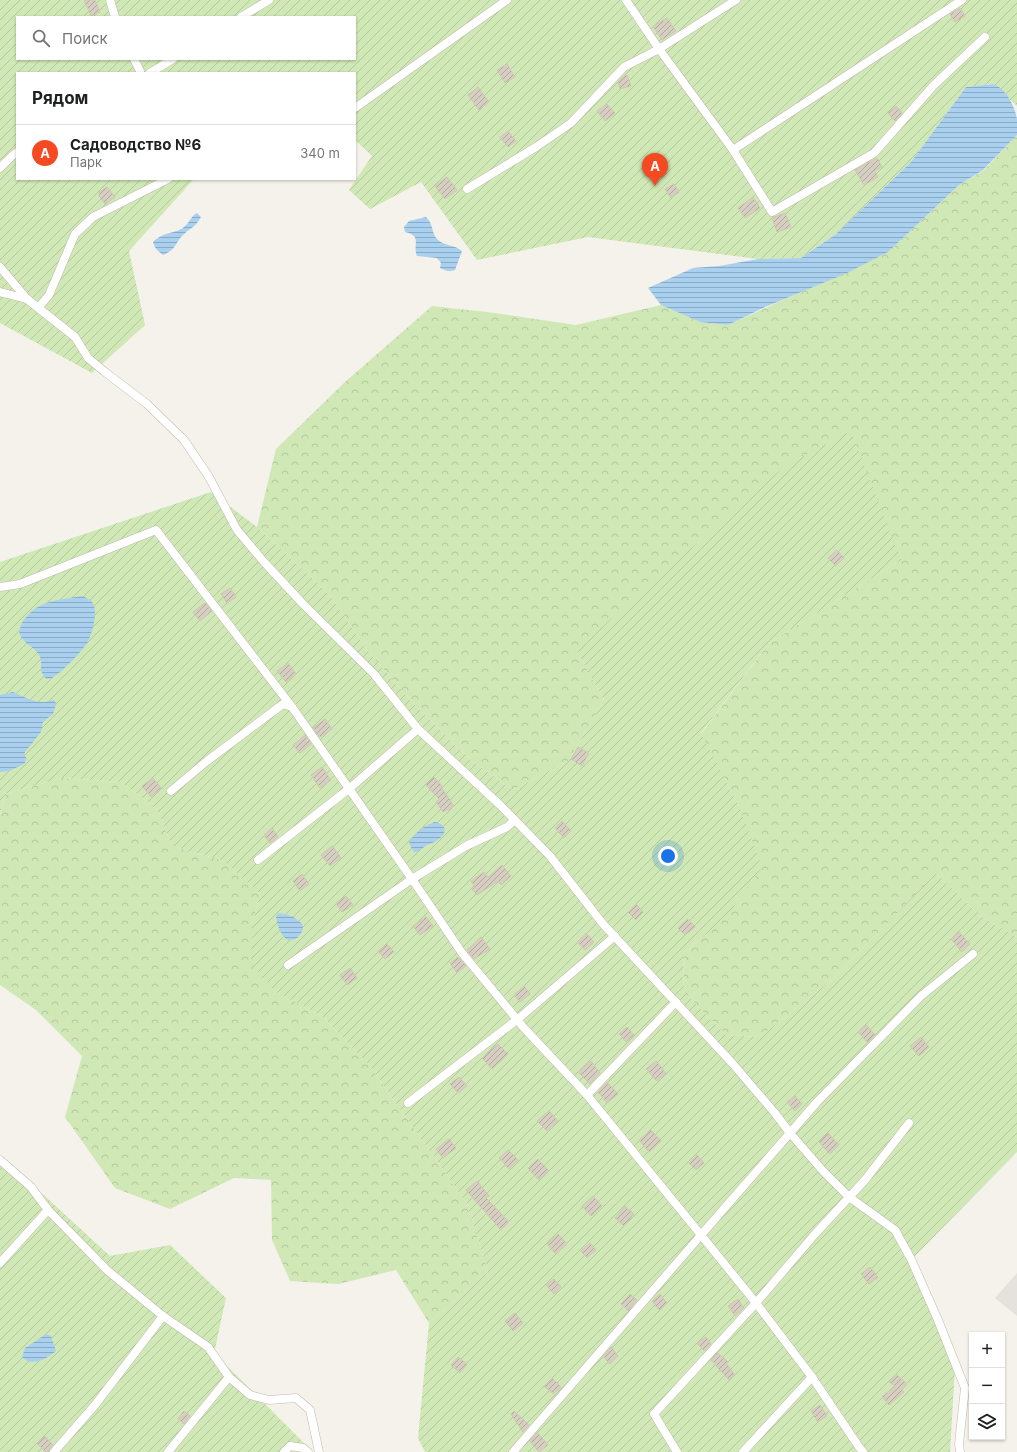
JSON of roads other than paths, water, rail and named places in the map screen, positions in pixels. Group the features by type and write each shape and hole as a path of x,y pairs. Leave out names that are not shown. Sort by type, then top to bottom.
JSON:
{"lane":[{"path":"110,0 115,16"},
{"path":"243,16 268,0"},
{"path":"356,107 507,0"},
{"path":"626,0 659,49 733,150 772,212 874,154 934,84 985,37"},
{"path":"467,189 536,147 571,123 624,67 659,49 736,0"},
{"path":"733,150 962,0"},
{"path":"134,60 140,72"},
{"path":"152,72 171,60"},
{"path":"0,168 16,153"},
{"path":"38,308 50,295 75,234 93,217 166,180"},
{"path":"0,267 27,299 75,337 88,358 147,404 184,440 209,477 238,530 264,562 303,604 374,674 418,729 515,820 550,856 603,924 733,1064 790,1133 850,1197 895,1230 911,1259 938,1320 965,1388 959,1444 960,1452"},
{"path":"0,292 27,299"},
{"path":"0,587 20,584 156,530 292,707 350,788 462,953 518,1019 587,1095 756,1303 812,1377 859,1450"},
{"path":"171,791 207,761 283,704 292,707"},
{"path":"258,860 350,788 418,729"},
{"path":"288,965 412,879 466,846 507,827 515,820"},
{"path":"408,1103 518,1019 615,936"},
{"path":"513,1452 817,1102 921,996 973,954"},
{"path":"587,1095 676,1002"},
{"path":"677,1452 654,1414 756,1303 815,1234 865,1180 909,1123"},
{"path":"0,1160 31,1187 48,1210 108,1271 163,1316 208,1347 229,1377 250,1395 270,1400 296,1398 310,1410 320,1452"},
{"path":"0,1263 48,1210"},
{"path":"54,1452 95,1404 163,1316"},
{"path":"168,1452 229,1377"},
{"path":"743,1452 812,1377"},
{"path":"284,1452 290,1446 303,1448 308,1452"}],"water":[{"path":"993,84 1002,89 1012,104 1017,119 1017,135 983,170 959,185 888,252 847,273 765,307 728,325 700,322 661,305 648,288 693,268 719,266 758,259 801,258 836,234 911,162 966,87"},
{"path":"197,213 201,217 199,221 180,238 171,251 163,255 157,250 153,242 157,238 181,229"},
{"path":"426,217 429,220 434,235 438,240 462,251 455,270 448,271 440,268 441,263 437,258 417,256 415,238 414,236 405,232 404,227 409,221"},
{"path":"82,596 91,601 95,611 93,629 89,639 75,658 56,675 47,679 44,677 41,670 41,660 39,655 24,641 20,635 19,631 23,621 35,609 49,602"},
{"path":"13,692 37,701 47,702 52,700 55,701 56,704 53,714 43,722 41,732 25,752 24,755 27,759 24,764 9,771 0,772 0,695"},
{"path":"435,822 443,826 445,831 444,834 436,841 417,852 414,852 409,842 420,830"},
{"path":"279,913 298,920 303,925 303,929 299,936 293,940 290,940 282,935 278,927 276,916"},
{"path":"46,1334 51,1336 56,1351 44,1359 35,1362 30,1362 22,1357 25,1348"}],"place":[{"name":"Садоводство №6","path":"655,186"}]}
